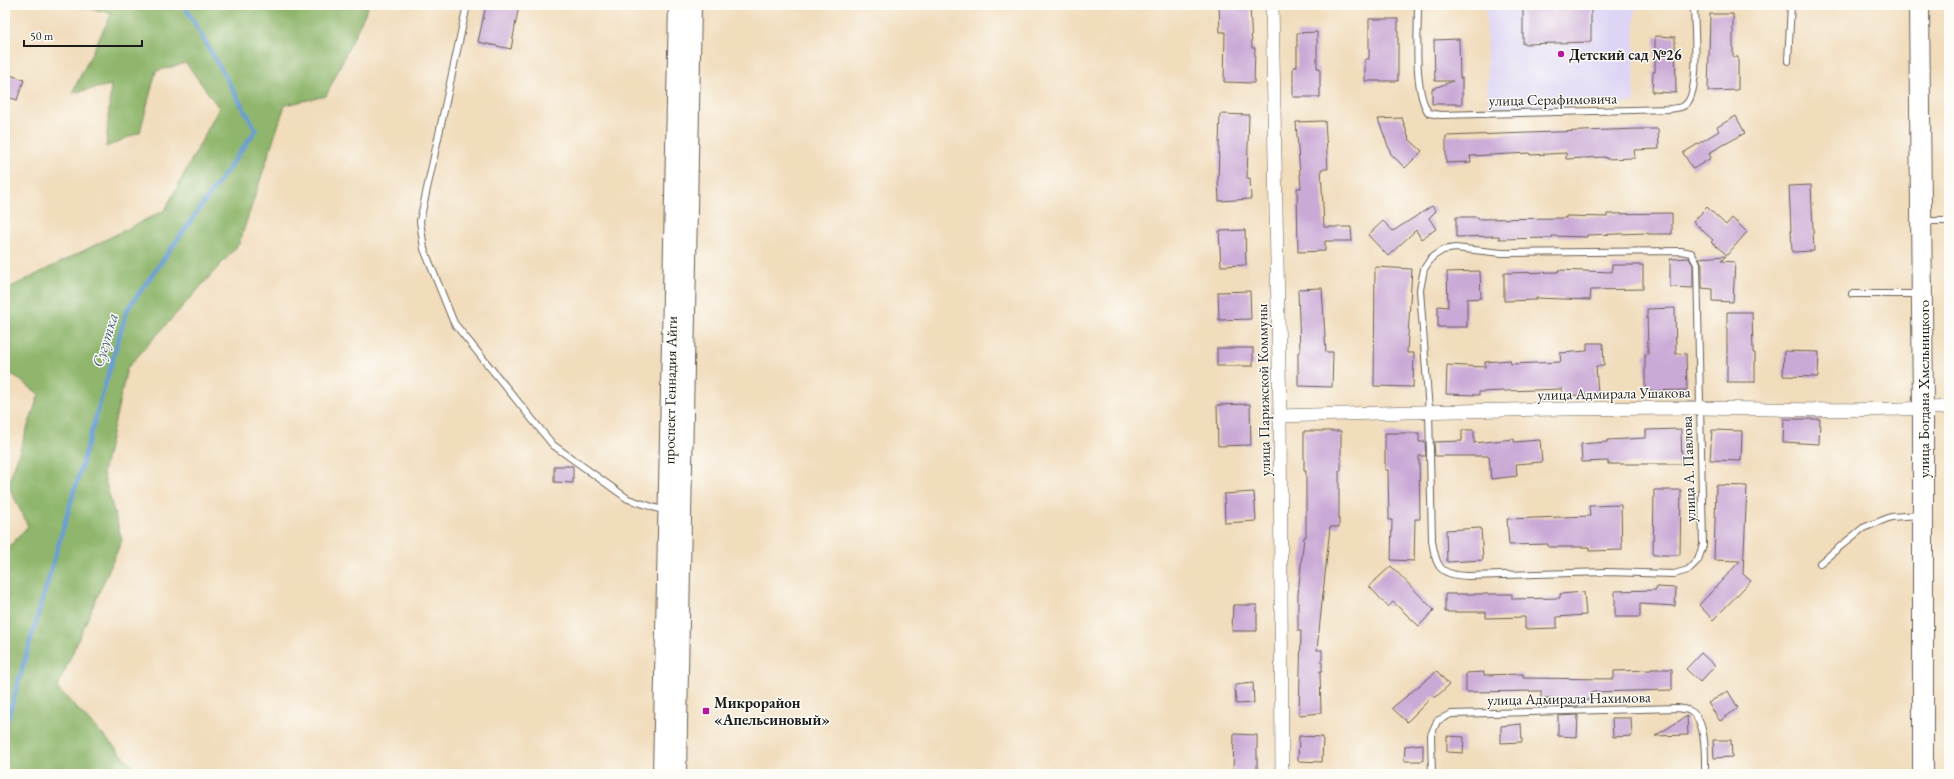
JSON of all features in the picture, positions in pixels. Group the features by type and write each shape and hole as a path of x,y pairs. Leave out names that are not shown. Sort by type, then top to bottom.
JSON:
{"main road":[{"name":"проспект Геннадия Айги","path":"662,774 678,5"},
{"name":"проспект Геннадия Айги","path":"676,774 692,5"},
{"name":"улица Богдана Хмельницкого","path":"1919,5 1923,408 1923,774"}],"street":[{"name":"улица Парижской Коммуны","path":"1272,5 1280,416 1282,774"},
{"name":"улица Адмирала Ушакова","path":"1280,416 1429,411 1699,408 1890,410 1949,407"}],"lane":[{"path":"467,5 420,221 424,249 454,323 553,445 628,499 668,512"},
{"name":"улица Серафимовича","path":"1418,5 1420,85 1424,106 1429,113 1440,115 1670,109 1685,105 1692,96 1695,84 1694,5"},
{"path":"1788,61 1791,5"},
{"path":"1921,221 1949,221"},
{"name":"улица А. Павлова","path":"1455,248 1502,253 1681,250 1692,253 1697,264 1703,545 1698,560 1688,570 1674,574 1607,572 1468,576 1451,575 1442,570 1434,555 1432,540 1429,411 1420,290 1424,268 1432,257 1443,250 1455,248"},
{"path":"1852,294 1922,294"},
{"path":"1820,563 1863,528 1891,517 1923,515"},
{"name":"улица Адмирала Нахимова","path":"1432,774 1431,735 1437,721 1452,714 1678,708 1691,711 1699,721 1704,740 1706,774"}],"shaded area":[{"name":"Детский сад №26","path":"1486,5 1635,5 1634,103 1488,109"}],"green space":[{"path":"72,5 369,5 326,96 285,105 239,244 127,368 103,473 122,540 57,688 133,766 132,774 5,774 5,552 28,526 8,485 39,394 5,369 5,290 165,210 219,108 186,63 156,71 140,132 106,147 111,85 72,93 112,13"}],"building":[{"path":"486,5 519,5 511,49 478,42"},
{"path":"1219,5 1250,5 1252,48 1255,48 1254,83 1224,82 1225,32 1220,32"},
{"path":"1591,5 1591,42 1523,44 1523,6"},
{"path":"1710,14 1733,14 1733,57 1738,57 1738,90 1708,91"},
{"path":"1369,19 1398,19 1398,81 1365,81 1365,59 1369,59"},
{"path":"1317,32 1317,68 1320,68 1320,97 1293,97 1293,67 1297,67 1297,33"},
{"path":"1655,36 1675,37 1676,93 1652,92 1653,72 1655,72"},
{"path":"1459,39 1462,104 1432,104 1432,89 1453,81 1435,81 1434,40"},
{"path":"5,73 24,80 17,100 5,96"},
{"path":"1220,114 1249,115 1247,178 1250,178 1251,199 1219,201 1218,180"},
{"path":"1736,116 1745,133 1709,153 1711,158 1693,169 1683,153 1719,131 1717,127"},
{"path":"1402,118 1409,139 1422,151 1405,168 1391,154 1378,119"},
{"path":"1325,121 1328,169 1321,169 1324,227 1351,227 1352,241 1325,241 1325,251 1298,252 1297,188 1301,188 1296,122"},
{"path":"1658,129 1659,149 1634,150 1635,158 1606,159 1606,157 1566,159 1566,153 1530,155 1530,153 1470,156 1471,162 1446,163 1446,136"},
{"path":"1811,185 1814,251 1792,252 1789,186"},
{"path":"1432,206 1436,211 1429,218 1436,229 1421,239 1416,230 1388,256 1368,235 1383,221 1393,231"},
{"path":"1707,207 1726,225 1732,218 1747,232 1727,255 1711,242 1713,240 1693,222"},
{"path":"1672,213 1672,234 1648,233 1587,235 1587,237 1552,236 1552,238 1499,239 1499,236 1456,237 1456,217 1478,217 1478,219 1566,218 1566,216 1607,217 1607,214"},
{"path":"1245,230 1246,265 1221,266 1219,231"},
{"path":"1726,256 1721,261 1735,262 1733,302 1712,301 1712,289 1702,288 1702,264 1699,258"},
{"path":"1689,258 1693,265 1693,288 1670,287 1670,259"},
{"path":"1612,265 1643,265 1643,289 1591,290 1590,300 1536,298 1536,300 1504,301 1504,273 1558,272 1558,270 1612,272"},
{"path":"1375,267 1412,269 1407,353 1414,353 1413,387 1374,386"},
{"path":"1480,271 1481,298 1467,299 1467,327 1438,327 1438,306 1448,307 1447,272"},
{"path":"1322,288 1326,352 1333,352 1332,387 1298,386 1298,352 1300,352 1298,289"},
{"path":"1250,291 1251,319 1219,320 1218,292"},
{"path":"1675,308 1676,354 1686,353 1687,390 1645,391 1645,354 1648,354 1647,309"},
{"path":"1727,312 1752,312 1753,353 1755,353 1755,382 1727,382"},
{"path":"1587,343 1603,343 1604,366 1596,366 1598,394 1562,396 1562,389 1479,392 1479,395 1446,394 1447,365 1485,367 1485,362 1510,360 1511,364 1561,362 1560,353 1587,351"},
{"path":"1217,348 1253,348 1253,366 1217,366"},
{"path":"1784,351 1819,352 1818,377 1783,376"},
{"path":"1250,404 1251,445 1218,446 1217,405"},
{"path":"1784,419 1820,419 1819,444 1783,442"},
{"path":"1681,429 1682,464 1608,464 1608,461 1582,462 1581,444 1607,442 1607,440 1646,438 1646,430"},
{"path":"1462,430 1474,430 1474,443 1514,439 1514,442 1540,440 1542,462 1516,464 1517,476 1491,479 1489,456 1435,456 1434,442 1462,441"},
{"path":"1712,430 1742,431 1741,461 1710,460"},
{"path":"1304,431 1341,431 1341,471 1339,471 1339,527 1330,527 1317,650 1322,650 1322,671 1320,671 1321,713 1299,715 1301,631 1298,631 1298,594 1304,537 1306,537 1306,471 1304,471"},
{"path":"1385,433 1419,433 1419,442 1425,442 1426,456 1419,456 1420,519 1415,519 1414,561 1391,560 1392,520 1389,520 1388,470 1385,470"},
{"path":"554,466 573,466 573,483 554,482"},
{"path":"1716,485 1747,486 1743,574 1751,581 1713,620 1699,605 1740,561 1714,560"},
{"path":"1654,490 1681,490 1680,555 1653,555"},
{"path":"1254,492 1256,521 1225,523 1224,494"},
{"path":"1621,505 1622,550 1590,551 1590,547 1548,547 1548,544 1509,545 1507,519 1590,516 1589,506"},
{"path":"1481,528 1483,560 1447,562 1446,530"},
{"path":"1391,566 1434,610 1419,626 1393,602 1388,607 1369,586"},
{"path":"1656,587 1676,588 1675,606 1640,604 1640,617 1615,617 1615,591 1656,590"},
{"path":"1584,592 1586,615 1557,617 1557,628 1525,629 1525,617 1486,618 1486,612 1445,612 1445,594 1512,594 1512,599 1560,598 1560,594"},
{"path":"1233,605 1257,605 1257,631 1232,631"},
{"path":"1701,653 1715,666 1700,682 1686,669"},
{"path":"1672,669 1672,690 1592,692 1592,700 1578,700 1578,706 1558,707 1558,699 1541,699 1541,691 1466,692 1466,673 1484,672 1484,675 1523,674 1523,678 1614,679 1614,671"},
{"path":"1437,671 1449,685 1435,698 1433,696 1407,722 1392,708"},
{"path":"1253,683 1254,703 1236,704 1235,685"},
{"path":"1728,691 1738,708 1720,721 1708,703"},
{"path":"1578,715 1577,737 1558,736 1558,716"},
{"path":"1687,716 1688,735 1655,736"},
{"path":"1612,718 1631,718 1632,736 1613,737"},
{"path":"1521,724 1522,742 1501,743 1501,726"},
{"path":"1234,734 1257,735 1257,774 1233,774"},
{"path":"1299,736 1323,737 1322,762 1298,761"},
{"path":"1447,736 1464,737 1463,753 1447,752"},
{"path":"1713,740 1731,740 1732,757 1714,758"},
{"path":"1423,744 1423,761 1404,761 1405,746"}],"waterway":[{"name":"Сугутка","path":"5,728 127,310 256,130 184,5"}],"place":[{"name":"Детский сад №26","path":"1561,54"},
{"name":"Микрорайон «Апельсиновый»","path":"706,711"}]}
